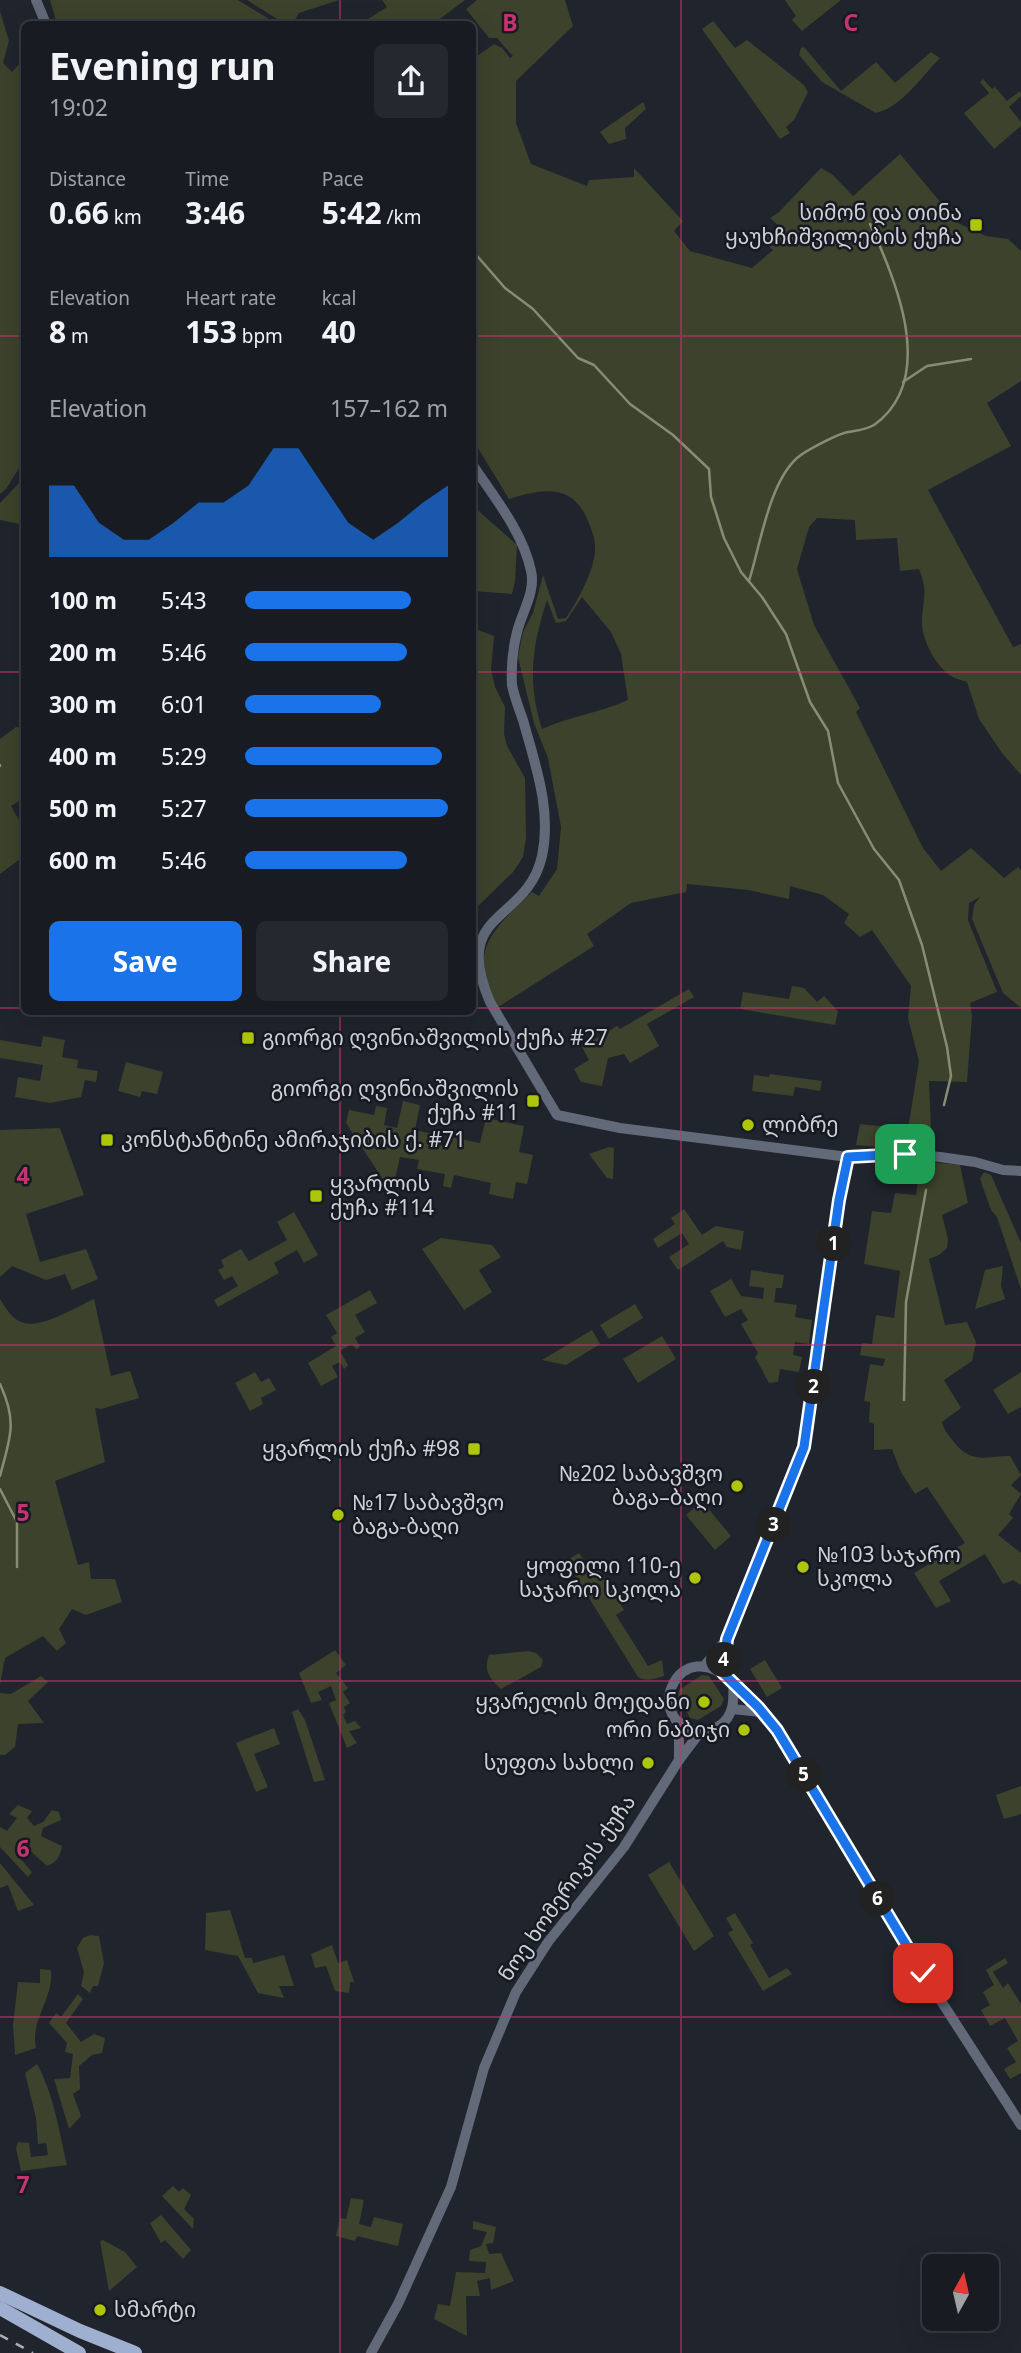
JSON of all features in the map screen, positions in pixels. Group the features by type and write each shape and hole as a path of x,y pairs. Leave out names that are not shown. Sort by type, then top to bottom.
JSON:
{"main road":[{"path":"0,2293 80,2331 135,2353"},
{"path":"0,2308 79,2353"}],"street":[{"path":"36,0 45,21"},
{"path":"476,470 518,535 532,573 531,592 517,633 512,686 539,778 545,835 539,867 533,878 519,898 492,921 482,935 479,967 481,982 489,1002 557,1115 621,1128 848,1157 905,1154 975,1162 1003,1170 1021,1171"},
{"path":"723,1673 727,1639 793,1478 808,1432 839,1200 848,1157"},
{"path":"727,1639 705,1665 685,1670 671,1685 670,1707 679,1722 689,1729 701,1731 719,1726 726,1721 732,1709 733,1682"},
{"path":"705,1665 723,1673 733,1682 777,1730 923,1973 1021,2125"},
{"path":"732,1709 761,1712"},
{"path":"678,1760 679,1722"},
{"name":"ნოე ხომერიკის ქუჩა","path":"371,2353 398,2304 451,2187 484,2068 516,1992 548,1942 624,1847 678,1760 701,1731"}],"green space":[{"path":"50,0 238,0 272,21 205,19 56,21"},
{"path":"247,0 339,0 299,13 294,21 280,21"},
{"path":"382,0 465,0 437,21 365,21 387,7"},
{"path":"477,0 565,0 573,26 516,81 516,123 531,164 587,186 589,180 634,177 634,168 683,221 674,231 690,251 752,268 773,250 763,240 779,226 770,218 821,168 833,175 853,196 900,154 958,223 986,236 1008,239 1021,251 1021,381 987,403 1011,446 928,490 1013,647 1021,644 1021,775 979,719 967,682 946,672 931,653 923,630 922,578 919,569 900,571 897,538 856,540 855,520 817,518 809,527 797,569 814,625 860,708 856,712 923,848 941,871 971,848 1004,878 1018,867 1021,870 1021,1008 1003,993 972,919 974,905 980,897 969,903 968,920 997,992 970,1003 972,1016 967,1082 929,1081 932,1152 856,1145 860,1124 908,1129 919,1061 908,1018 911,986 872,930 860,937 844,923 849,914 823,895 790,886 789,899 749,890 687,884 686,892 631,903 587,934 594,946 498,1007 488,988 484,956 488,943 506,918 532,892 539,896 557,869 561,827 548,758 534,723 518,657 523,632 533,613 543,575 558,619 566,618 586,582 595,550 590,526 576,502 558,492 547,491 509,499 476,445 476,57 494,44 502,48 510,58 513,56 497,38 489,38 466,9","holes":["582,597 611,632 621,654 628,700 542,729 534,695 533,664 547,600 556,623 566,621"]},
{"path":"785,0 841,0 802,31 792,20 796,16"},
{"path":"0,11 9,41 3,63 12,72 21,62 21,465 0,494"},
{"path":"713,21 735,48 747,40 804,85 808,92 794,120 786,127 790,133 780,139 702,29"},
{"path":"804,47 841,91 876,62 895,83 931,52 940,58 903,98 876,113 822,82 799,55"},
{"path":"983,79 992,89 995,87 1007,101 1020,91 1021,96 1009,107 1021,122 1021,126 994,149 964,113 989,93 980,82"},
{"path":"643,102 646,109 625,128 626,139 609,144 600,132"},
{"path":"21,481 21,524 0,520 0,503"},
{"path":"476,509 517,545 512,594 476,591"},
{"path":"476,629 494,636 491,670 495,687 505,707 504,734 507,746 525,778 526,837 523,857 513,872 476,908"},
{"path":"16,727 21,728 21,800 11,806 21,824 21,858 0,874 0,739"},
{"path":"792,986 804,988 817,1002 824,996 838,1011 835,1025 740,1009 743,992 789,999"},
{"path":"689,989 694,997 647,1024 659,1046 630,1063 624,1054 608,1058 602,1086 581,1082 574,1069 589,1060 582,1047 617,1026 620,1029"},
{"path":"43,1036 65,1040 62,1057 78,1060 77,1068 98,1071 96,1082 85,1080 81,1097 50,1103 15,1097 18,1077 40,1081 43,1065 0,1058 0,1040 41,1047"},
{"path":"126,1062 163,1072 157,1094 142,1091 140,1097 118,1091"},
{"path":"770,1074 822,1081 820,1091 795,1087 793,1096 752,1091 754,1075 769,1077"},
{"path":"403,1101 420,1105 415,1130 433,1134 431,1144 444,1146 446,1136 480,1143 486,1118 524,1126 519,1152 533,1155 527,1184 516,1182 513,1199 489,1194 491,1183 454,1175 451,1188 443,1186 445,1174 417,1169 419,1160 400,1157 394,1183 384,1181 346,1123 349,1110 374,1115 376,1106 387,1108 384,1125 397,1128"},
{"path":"60,1128 84,1195 26,1214 40,1262 86,1249 98,1279 72,1290 65,1274 46,1280 12,1266 0,1277 0,1130"},
{"path":"609,1147 614,1148 613,1179 607,1178 589,1154"},
{"path":"920,1161 960,1165 968,1203 942,1215 948,1239 947,1248 929,1259 945,1325 967,1322 976,1342 972,1361 944,1380 961,1408 942,1422 946,1432 960,1449 979,1458 1010,1456 1021,1475 1011,1485 1021,1494 1009,1514 1013,1518 998,1535 1021,1553 1021,1585 1013,1580 1003,1584 985,1554 939,1581 951,1601 936,1608 914,1573 965,1543 927,1487 915,1494 901,1472 892,1449 874,1450 874,1424 869,1422 870,1402 864,1401 870,1364 883,1366 885,1359 860,1355 862,1343 872,1344 876,1315 894,1318 900,1271 864,1264 872,1211 891,1213 895,1193 916,1195"},
{"path":"984,1172 991,1175 1021,1243 1021,1289 997,1217 991,1210 980,1179"},
{"path":"684,1209 702,1235 716,1226 744,1231 741,1250 727,1247 723,1241 678,1270 669,1257 689,1244 682,1233 658,1248 653,1239 675,1224 671,1218"},
{"path":"294,1212 318,1255 304,1263 297,1250 274,1263 279,1273 218,1307 214,1300 238,1286 232,1276 224,1280 218,1270 224,1267 221,1260 241,1249 249,1261 287,1240 277,1222"},
{"path":"441,1238 492,1245 501,1257 479,1270 492,1292 464,1310 422,1249"},
{"path":"1003,1266 1001,1286 1005,1299 975,1309 985,1270"},
{"path":"751,1270 784,1275 782,1288 776,1288 774,1302 797,1305 795,1317 812,1320 809,1344 795,1342 793,1355 802,1357 799,1372 780,1369 778,1382 769,1383 755,1357 758,1353 741,1324 748,1320 741,1309 725,1317 710,1291 731,1279 741,1296 763,1299 764,1288 749,1286"},
{"path":"370,1290 377,1303 355,1315 365,1332 355,1338 360,1347 356,1349 352,1344 340,1351 348,1365 344,1369 340,1362 332,1366 338,1377 321,1386 308,1363 336,1346 331,1337 337,1333 326,1315"},
{"path":"0,1299 16,1319 32,1324 50,1320 94,1299 111,1376 130,1371 139,1398 101,1409 95,1408 105,1462 55,1481 78,1565 89,1562 91,1579 115,1579 122,1602 86,1615 72,1609 59,1629 66,1643 57,1651 43,1636 5,1658 0,1685"},
{"path":"635,1304 643,1318 609,1339 600,1325"},
{"path":"592,1330 600,1344 566,1365 542,1360"},
{"path":"662,1336 676,1359 638,1383 623,1359"},
{"path":"255,1372 261,1382 269,1378 276,1390 261,1398 263,1404 250,1411 235,1383"},
{"path":"1021,1372 1021,1407 1008,1414 993,1390"},
{"path":"702,1501 731,1536 715,1550 686,1515"},
{"path":"579,1553 590,1570 598,1568 624,1610 616,1615 648,1666 662,1660 664,1676 648,1680 638,1677 566,1561"},
{"path":"335,1650 346,1665 336,1673 348,1688 343,1692 350,1703 344,1707 346,1712 343,1715 347,1724 355,1721 361,1728 349,1731 357,1743 347,1748 329,1703 336,1700 331,1686 318,1692 322,1700 311,1703 299,1673"},
{"path":"529,1651 536,1653 543,1660 541,1667 501,1689 489,1674 489,1655"},
{"path":"765,1660 782,1688 767,1697 750,1669"},
{"path":"702,1675 709,1676 724,1699 721,1706 698,1720 690,1718 678,1696 679,1690"},
{"path":"41,1676 48,1682 28,1701 44,1723 18,1724 15,1747 5,1755 0,1755 0,1693 11,1694"},
{"path":"298,1709 305,1720 325,1780 314,1782 292,1712"},
{"path":"274,1728 280,1744 254,1754 268,1787 256,1792 236,1743"},
{"path":"1021,1786 1021,1814 1004,1819 996,1795"},
{"path":"18,1805 32,1811 27,1818 34,1826 43,1822 52,1810 59,1812 61,1820 43,1828 41,1836 62,1846 53,1863 47,1866 25,1846 19,1857 32,1872 28,1877 0,1847 0,1827 7,1831 17,1818 9,1814"},
{"path":"669,1862 714,1936 694,1951 648,1875"},
{"path":"0,1863 34,1905 18,1911 8,1885 0,1888"},
{"path":"230,1910 245,1958 252,1958 253,1963 284,1955 294,1986 279,1986 284,1998 258,1993 238,1956 205,1950 206,1913"},
{"path":"735,1913 769,1978 787,1968 792,1974 763,1991 728,1933 733,1930 726,1918"},
{"path":"90,1935 99,1936 104,1963 98,1986 93,1986 90,1993 81,1986 84,1972 77,1948 83,1938"},
{"path":"332,1945 338,1963 347,1960 354,1982 350,1982 349,1993 335,1991 326,1966 315,1968 311,1954"},
{"path":"1005,1958 1008,1963 993,1972 1003,1988 1008,1983 1021,2004 1021,2073 1010,2079 1004,2069 1016,2062 1007,2048 1018,2041 1005,2018 990,2026 981,2010 990,2005 983,1992 994,1985 986,1970"},
{"path":"40,1969 51,1970 51,1980 36,2028 36,2048 15,2055 13,2025 18,1982 40,1983"},
{"path":"78,1994 83,1999 66,2023 81,2042 94,2034 105,2038 102,2053 92,2055 79,2066 80,2089 73,2094 81,2116 69,2129 54,2079 70,2078 73,2054 65,2052 67,2043 49,2023 56,2013 61,2017"},
{"path":"37,2064 52,2101 67,2165 21,2171 16,2148 18,2142 29,2143 31,2157 48,2155 46,2143 38,2144 36,2118 25,2073"},
{"path":"173,2186 179,2192 183,2188 191,2195 184,2209 194,2219 193,2229 162,2196"},
{"path":"351,2198 364,2200 359,2224 371,2227 374,2217 403,2224 398,2246 357,2236 355,2241 336,2236 340,2218 346,2219"},
{"path":"161,2215 191,2250 183,2259 165,2240 161,2243 150,2223"},
{"path":"473,2221 496,2227 493,2243 486,2244 489,2254 501,2253 514,2281 491,2290 490,2278 477,2281 480,2296 466,2296 467,2336 434,2319 438,2304 450,2306 456,2272 485,2273 486,2262 469,2261 470,2250 481,2246 487,2232 473,2229"},
{"path":"103,2240 125,2252 137,2267 109,2291 100,2241"}],"waterway":[{"path":"749,581 772,499 787,469 801,455 826,441 874,425 893,405 904,382 908,356 900,300 870,224"},
{"path":"476,255 505,288 533,309 578,358 594,365 630,404 673,435 709,469 711,497 724,538 741,572 762,597 786,634 810,702 828,731 838,783 874,849 899,880 922,945 947,1047 951,1076 944,1105"},
{"path":"903,382 927,366 971,359"},
{"path":"904,1400 906,1302 926,1190"},
{"path":"0,1384 11,1420 0,1476"},
{"path":"0,1489 17,1522 17,1567"}],"railway":[{"path":"0,2335 33,2353"}],"place":[{"name":"სიმონ და თინა ყაუხჩიშვილების ქუჩა","path":"976,225"},
{"name":"გიორგი ღვინიაშვილის ქუჩა #27","path":"248,1038"},
{"name":"გიორგი ღვინიაშვილის ქუჩა #11","path":"533,1101"},
{"name":"ლიბრე","path":"748,1125"},
{"name":"კონსტანტინე ამირაჯიბის ქ. #71","path":"107,1140"},
{"name":"ყვარლის ქუჩა #114","path":"316,1196"},
{"name":"ყვარლის ქუჩა #98","path":"474,1449"},
{"name":"№202 საბავშვო ბაგა–ბაღი","path":"737,1486"},
{"name":"№17 საბავშვო ბაგა-ბაღი","path":"338,1515"},
{"name":"№103 საჯარო სკოლა","path":"803,1567"},
{"name":"ყოფილი 110-ე საჯარო სკოლა","path":"695,1578"},
{"name":"ყვარელის მოედანი","path":"704,1702"},
{"name":"ორი ნაბიჯი","path":"744,1730"},
{"name":"სუფთა სახლი","path":"648,1763"},
{"name":"სმარტი","path":"100,2310"}],"route":[{"path":"905,1154 848,1157 839,1200 808,1432 801,1458 727,1639 723,1673 773,1724 923,1973"}]}
